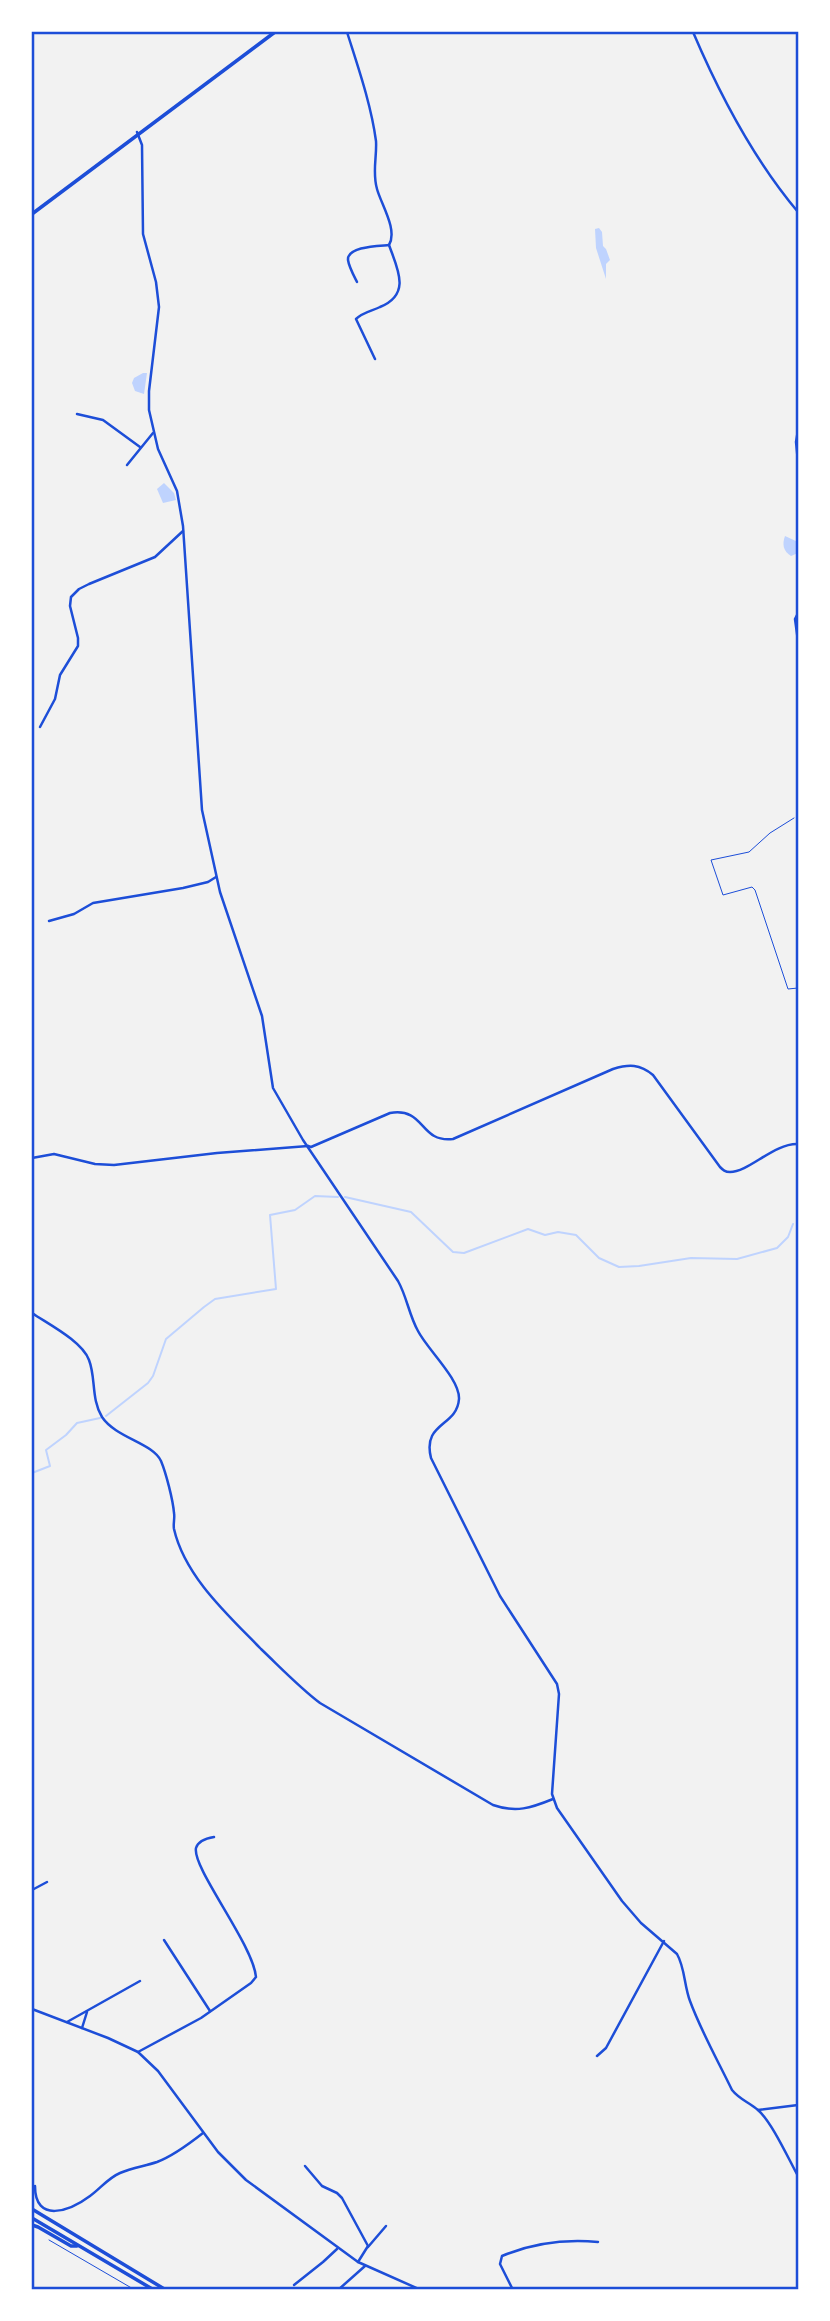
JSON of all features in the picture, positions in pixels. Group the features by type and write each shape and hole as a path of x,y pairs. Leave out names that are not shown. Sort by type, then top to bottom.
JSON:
{"main road":[{"path":"32,214 137,132 275,32"},
{"path":"32,2209 166,2290"},
{"path":"32,2218 154,2290"},
{"path":"32,2225 71,2246 78,2246"}],"street":[{"path":"347,32 364,88 375,139 373,170 393,239 389,245"},
{"path":"693,32 714,78 747,136 784,195 799,212"},
{"path":"137,132 142,145 143,234 159,296 149,410 153,433 177,491 183,531 202,810 216,877 262,1016 273,1088 308,1146 398,1281 417,1329 458,1391 458,1405 453,1414 432,1434 429,1451 500,1596 557,1685 559,1694 553,1799 622,1901 681,1961 693,2009 732,2090 741,2101 758,2110 799,2176"},
{"path":"357,282 348,261 352,251 389,245"},
{"path":"375,359 356,319 362,313 385,304 399,288 401,278 389,245"},
{"path":"77,414 103,420 140,447"},
{"path":"799,430 796,442 799,462"},
{"path":"127,465 153,433"},
{"path":"40,727 55,699 60,675 78,646 70,606 72,597 79,589 89,584 155,557 183,531"},
{"path":"799,613 795,619 799,641"},
{"path":"798,816 799,801"},
{"path":"50,921 74,914 93,903 183,888 208,882 216,877"},
{"path":"32,1158 54,1154 95,1164 114,1165 207,1154 311,1147 398,1112 409,1112 436,1138 453,1139 613,1069 630,1065 645,1069 653,1075 725,1171 736,1171 783,1146 799,1144"},
{"path":"32,1313 66,1335 84,1351 89,1359 96,1404 106,1421 117,1432 150,1450 161,1462 174,1513 174,1528 201,1585 303,1689 320,1703 493,1805 508,1809 527,1809 553,1799"},
{"path":"138,2052 211,2011 256,1977 251,1956 205,1875 197,1853 196,1848 201,1841 214,1837"},
{"path":"32,1889 47,1882"},
{"path":"164,1940 211,2011"},
{"path":"597,2056 606,2048 664,1941"},
{"path":"67,2022 140,1981"},
{"path":"32,2009 138,2052 158,2071 224,2159 246,2180 337,2249 365,2266 421,2290"},
{"path":"82,2028 87,2012"},
{"path":"758,2110 799,2105"},
{"path":"35,2186 36,2201 49,2212 60,2210 89,2197 120,2173 165,2159 203,2133"},
{"path":"305,2166 322,2186 342,2198 368,2247"},
{"path":"358,2262 386,2226"},
{"path":"513,2290 500,2264 502,2256 524,2247 548,2243 577,2240 598,2242"},
{"path":"294,2285 337,2249"},
{"path":"338,2290 365,2266"}],"path":[{"path":"798,816 771,833 749,852 711,860 723,895 752,887 755,890 788,989 799,988"},
{"path":"46,2238 135,2290"}],"water":[{"path":"599,228 610,260 606,264 606,279 596,248 595,229"},
{"path":"147,373 144,394 135,391 132,383 134,378"},
{"path":"164,483 174,493 176,500 163,503 157,489"},
{"path":"785,536 798,542 798,553 791,556 786,552 783,545"}],"waterway":[{"path":"106,1416 148,1383 166,1339 204,1307 215,1299 276,1289 270,1215 295,1210 315,1196 338,1197"},
{"path":"345,1197 411,1212 453,1252 464,1253 528,1229 545,1235 558,1232 576,1235 599,1258 619,1267 691,1258 737,1259 777,1248 788,1237 793,1224"},
{"path":"32,1473 50,1466 46,1450 77,1423 100,1418"}]}
